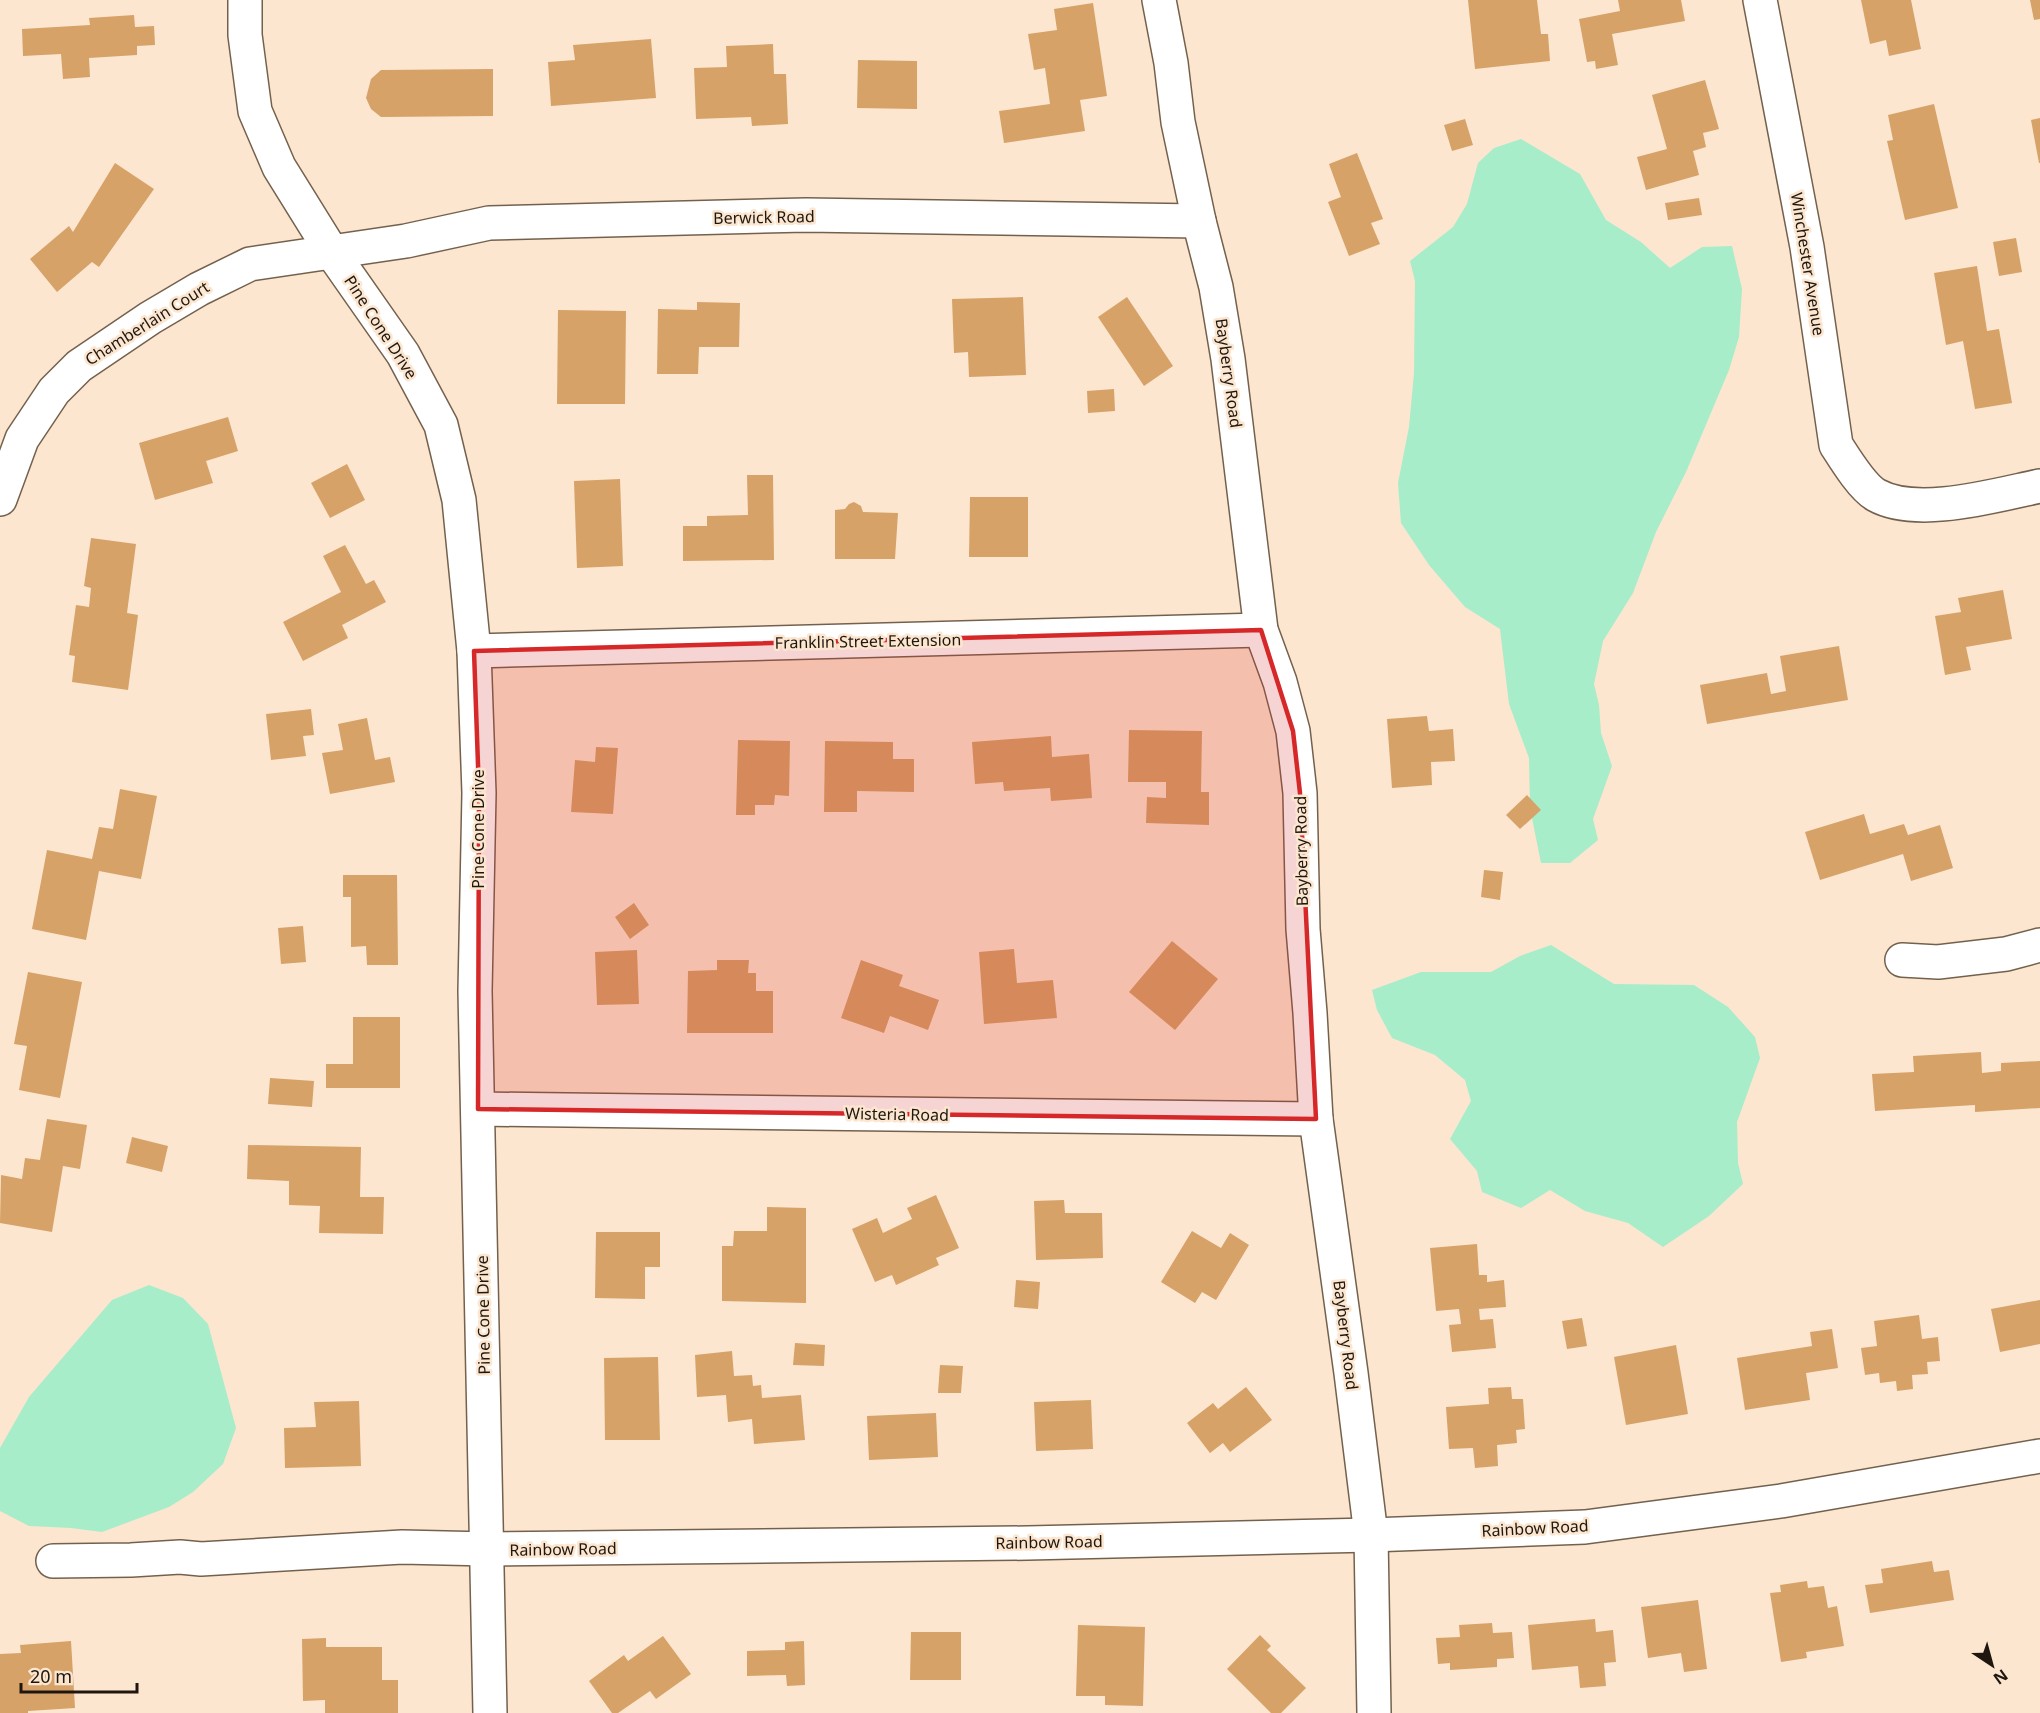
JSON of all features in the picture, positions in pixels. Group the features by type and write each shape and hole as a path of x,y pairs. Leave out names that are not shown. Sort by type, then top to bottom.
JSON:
{"street":[{"name":"Pine Cone Drive","path":"245,0 245,35 255,111 279,167 333,254 403,354 441,425 459,500 474,651 479,793 475,991 490,1713"},
{"name":"Bayberry Road","path":"1159,0 1172,63 1178,122 1199,221 1216,286 1228,359 1262,630 1280,682 1293,731 1300,793 1303,929 1316,1119 1352,1373 1371,1535 1374,1713"},
{"name":"Winchester Avenue","path":"1760,0 1806,247 1836,445 1850,468 1876,495 1909,504 1947,504 2040,486"},
{"name":"Berwick Road","path":"333,254 406,242 489,223 806,215 1199,221"},
{"name":"Chamberlain Court","path":"0,499 22,439 54,391 79,366 131,330 199,289 250,264 333,254"},
{"name":"Franklin Street Extension","path":"474,651 1262,630"},
{"path":"1902,960 1938,962 2006,954 2040,945"},
{"name":"Wisteria Road","path":"478,1109 1316,1119"},
{"name":"Rainbow Road","path":"53,1561 180,1557 201,1559 402,1547 488,1550 1028,1543 1371,1535 1585,1527 1781,1501 2040,1456"}],"highlighted area":[{"path":"1261,630 1293,731 1300,793 1316,1119 478,1109 479,793 474,651"}],"green space":[{"path":"1521,139 1580,174 1606,220 1641,242 1670,268 1702,247 1732,246 1742,289 1739,337 1729,370 1686,472 1656,532 1633,593 1603,641 1594,684 1599,705 1601,733 1612,766 1593,819 1598,840 1570,863 1541,863 1530,808 1529,758 1509,704 1500,629 1465,607 1429,565 1401,523 1398,483 1409,427 1414,373 1415,281 1410,261 1453,227 1467,204 1478,163 1494,148"},
{"path":"1551,945 1614,984 1694,985 1728,1007 1755,1037 1760,1058 1737,1122 1738,1163 1743,1184 1709,1216 1663,1247 1628,1223 1585,1211 1550,1190 1521,1208 1482,1192 1477,1171 1450,1139 1471,1101 1465,1080 1435,1055 1392,1038 1377,1010 1372,990 1421,972 1491,972 1520,956"},
{"path":"149,1285 183,1298 208,1324 236,1428 223,1464 193,1492 169,1507 102,1532 29,1526 0,1511 0,1448 29,1397 112,1300"}],"building":[{"path":"1468,0 1537,0 1541,34 1548,34 1550,61 1475,69"},
{"path":"1618,0 1681,0 1685,21 1612,34 1618,65 1596,69 1595,61 1587,62 1579,19 1620,11"},
{"path":"1861,0 1911,0 1921,49 1889,56 1886,40 1870,44"},
{"path":"2030,0 2040,0 2040,19 2034,20"},
{"path":"1093,3 1107,96 1080,100 1085,131 1004,143 999,111 1050,104 1045,68 1034,70 1028,34 1057,30 1054,9"},
{"path":"134,15 135,27 154,26 155,45 137,46 137,55 89,58 90,77 63,79 61,54 23,56 22,29 90,25 89,18"},
{"path":"651,39 656,98 551,106 548,62 575,60 573,45"},
{"path":"773,44 774,74 786,74 788,124 752,126 751,117 696,119 694,68 727,67 726,46"},
{"path":"858,60 917,61 917,109 857,108"},
{"path":"493,69 493,116 381,117 371,109 366,98 371,79 381,70"},
{"path":"1705,80 1719,129 1703,133 1706,147 1693,151 1699,175 1646,190 1637,157 1667,149 1652,95"},
{"path":"1934,104 1958,208 1905,220 1887,141 1893,140 1888,115"},
{"path":"2040,118 2040,163 2039,163 2031,120"},
{"path":"1465,119 1473,145 1452,151 1444,125"},
{"path":"1357,153 1383,219 1371,223 1380,244 1349,256 1328,202 1341,197 1329,164"},
{"path":"115,163 154,189 99,267 92,262 57,292 30,259 69,226 73,232"},
{"path":"1699,198 1702,215 1668,220 1665,203"},
{"path":"2016,238 2022,272 1999,276 1993,242"},
{"path":"1977,266 1987,331 1999,329 2012,403 1975,409 1963,341 1946,345 1934,273"},
{"path":"1023,297 1026,375 969,377 968,352 954,353 952,299"},
{"path":"1127,297 1173,366 1144,386 1098,317"},
{"path":"697,302 740,303 739,347 699,347 698,374 657,374 658,309 697,310"},
{"path":"558,310 626,311 625,404 557,404"},
{"path":"1114,389 1115,411 1088,413 1087,391"},
{"path":"228,417 238,451 206,461 213,483 155,500 139,443"},
{"path":"347,464 365,500 330,518 311,483"},
{"path":"747,475 773,475 774,560 683,561 683,526 707,526 707,516 748,515"},
{"path":"620,479 623,566 577,568 574,481"},
{"path":"970,497 1028,497 1028,557 969,557"},
{"path":"854,502 861,506 863,512 898,513 895,559 835,559 835,510 845,509"},
{"path":"91,538 136,544 127,613 138,615 128,690 72,682 75,656 69,655 76,605 89,607 91,588 84,586"},
{"path":"345,545 366,584 374,580 386,602 342,625 348,638 303,661 283,622 341,592 323,556"},
{"path":"2003,590 2012,639 1966,647 1971,670 1945,675 1935,616 1961,612 1958,598"},
{"path":"1839,646 1848,700 1707,724 1700,685 1767,673 1771,694 1786,691 1780,656"},
{"path":"311,709 314,735 303,736 306,756 271,760 266,714"},
{"path":"1427,716 1429,731 1453,729 1455,761 1431,762 1432,785 1392,788 1387,719"},
{"path":"367,718 375,760 390,757 395,782 330,794 322,753 343,750 338,724"},
{"path":"1129,730 1202,731 1201,792 1209,792 1209,825 1146,823 1147,797 1166,798 1166,782 1128,782"},
{"path":"1051,736 1052,757 1089,754 1092,798 1051,801 1050,788 1004,791 1003,782 975,784 972,742"},
{"path":"738,740 790,741 789,796 775,795 774,805 755,805 755,815 736,815"},
{"path":"825,741 893,742 893,759 914,759 914,792 857,791 857,812 824,812"},
{"path":"596,747 618,748 613,814 571,812 575,760 595,762"},
{"path":"120,789 157,796 141,879 99,871 86,940 32,929 47,850 92,859 99,827 113,829"},
{"path":"1527,795 1541,810 1520,829 1506,815"},
{"path":"1864,814 1870,834 1904,824 1908,835 1940,825 1953,868 1911,881 1903,854 1820,880 1805,832"},
{"path":"1484,870 1503,872 1500,900 1481,897"},
{"path":"343,875 397,875 398,965 367,965 366,946 351,947 351,897 343,897"},
{"path":"634,903 649,925 630,939 615,917"},
{"path":"303,926 306,962 281,964 278,928"},
{"path":"1172,941 1218,979 1175,1030 1129,992"},
{"path":"1014,949 1017,983 1053,980 1057,1018 984,1024 979,952"},
{"path":"637,950 639,1004 597,1005 595,952"},
{"path":"717,960 749,960 748,973 756,973 756,991 773,991 773,1033 687,1033 688,971 717,970"},
{"path":"861,960 903,975 899,986 939,1000 928,1030 890,1016 884,1033 841,1018"},
{"path":"28,972 82,982 60,1098 19,1090 27,1046 14,1044"},
{"path":"353,1017 400,1017 400,1088 326,1088 326,1064 353,1064"},
{"path":"1981,1052 1982,1073 2001,1071 2001,1063 2040,1061 2040,1108 1975,1112 1975,1105 1875,1111 1872,1074 1914,1072 1913,1056"},
{"path":"270,1078 314,1081 312,1107 268,1104"},
{"path":"47,1119 87,1125 80,1169 63,1166 52,1232 0,1223 1,1175 22,1179 25,1158 40,1160"},
{"path":"132,1137 168,1146 162,1172 126,1163"},
{"path":"248,1145 361,1147 360,1197 384,1197 383,1234 319,1233 320,1206 289,1205 289,1181 247,1179"},
{"path":"936,1195 959,1248 936,1258 939,1265 896,1285 892,1275 875,1282 852,1229 877,1218 883,1233 912,1219 907,1208"},
{"path":"1064,1200 1065,1213 1102,1213 1103,1258 1036,1260 1034,1201"},
{"path":"767,1207 806,1208 806,1303 722,1301 722,1246 733,1246 734,1231 767,1231"},
{"path":"1192,1231 1221,1248 1230,1233 1249,1245 1216,1300 1202,1292 1195,1303 1161,1282"},
{"path":"596,1232 660,1232 660,1267 645,1267 645,1299 595,1298"},
{"path":"1477,1244 1479,1275 1487,1275 1487,1282 1504,1280 1506,1307 1479,1309 1480,1320 1493,1319 1496,1348 1452,1352 1449,1325 1461,1324 1459,1309 1436,1311 1430,1248"},
{"path":"1016,1280 1040,1282 1038,1309 1014,1307"},
{"path":"2040,1300 2040,1344 2000,1352 1991,1309"},
{"path":"1919,1315 1922,1339 1938,1337 1940,1361 1927,1362 1928,1374 1912,1375 1913,1389 1897,1391 1896,1381 1880,1383 1879,1373 1865,1375 1861,1348 1877,1346 1874,1321"},
{"path":"1582,1318 1587,1346 1567,1349 1562,1321"},
{"path":"1832,1329 1838,1368 1806,1373 1810,1400 1745,1410 1737,1358 1812,1346 1810,1332"},
{"path":"795,1343 825,1345 824,1366 793,1365"},
{"path":"1676,1345 1688,1414 1626,1425 1614,1357"},
{"path":"732,1351 734,1376 752,1375 753,1386 761,1385 762,1398 801,1395 805,1440 754,1444 752,1419 728,1422 726,1395 697,1397 695,1355"},
{"path":"658,1357 660,1440 605,1440 604,1358"},
{"path":"940,1365 963,1366 961,1393 938,1393"},
{"path":"1246,1387 1272,1420 1230,1452 1223,1443 1210,1453 1187,1423 1213,1403 1218,1409"},
{"path":"1511,1387 1512,1399 1523,1399 1525,1429 1516,1430 1517,1443 1497,1445 1498,1466 1475,1468 1473,1448 1449,1449 1446,1407 1489,1404 1488,1388"},
{"path":"1091,1400 1093,1449 1036,1451 1034,1402"},
{"path":"359,1401 361,1466 285,1468 284,1428 316,1427 314,1402"},
{"path":"936,1413 938,1457 869,1460 867,1416"},
{"path":"1932,1561 1934,1572 1949,1570 1954,1600 1870,1613 1865,1585 1883,1583 1881,1569"},
{"path":"1807,1581 1808,1588 1824,1586 1828,1608 1837,1606 1844,1646 1806,1652 1807,1658 1781,1662 1770,1593 1781,1592 1780,1585"},
{"path":"1698,1600 1707,1669 1684,1672 1681,1653 1648,1658 1641,1607"},
{"path":"1595,1619 1596,1632 1613,1630 1616,1662 1604,1663 1606,1686 1580,1688 1578,1666 1532,1670 1528,1625"},
{"path":"1492,1623 1493,1633 1512,1632 1514,1658 1497,1659 1497,1667 1450,1670 1450,1663 1438,1664 1436,1638 1460,1637 1459,1625"},
{"path":"1078,1625 1145,1627 1143,1706 1105,1705 1105,1696 1076,1696"},
{"path":"911,1632 961,1632 961,1680 910,1680"},
{"path":"1260,1635 1271,1646 1267,1650 1306,1688 1281,1713 1271,1713 1227,1669"},
{"path":"663,1636 691,1674 656,1699 650,1691 618,1713 612,1713 589,1681 624,1655 628,1661"},
{"path":"326,1638 326,1647 382,1647 382,1680 398,1680 398,1713 325,1713 325,1700 303,1701 302,1639"},
{"path":"71,1641 75,1708 28,1711 28,1713 0,1713 0,1654 21,1653 20,1645"},
{"path":"804,1641 805,1685 787,1686 786,1675 747,1676 747,1651 785,1650 785,1642"}]}
